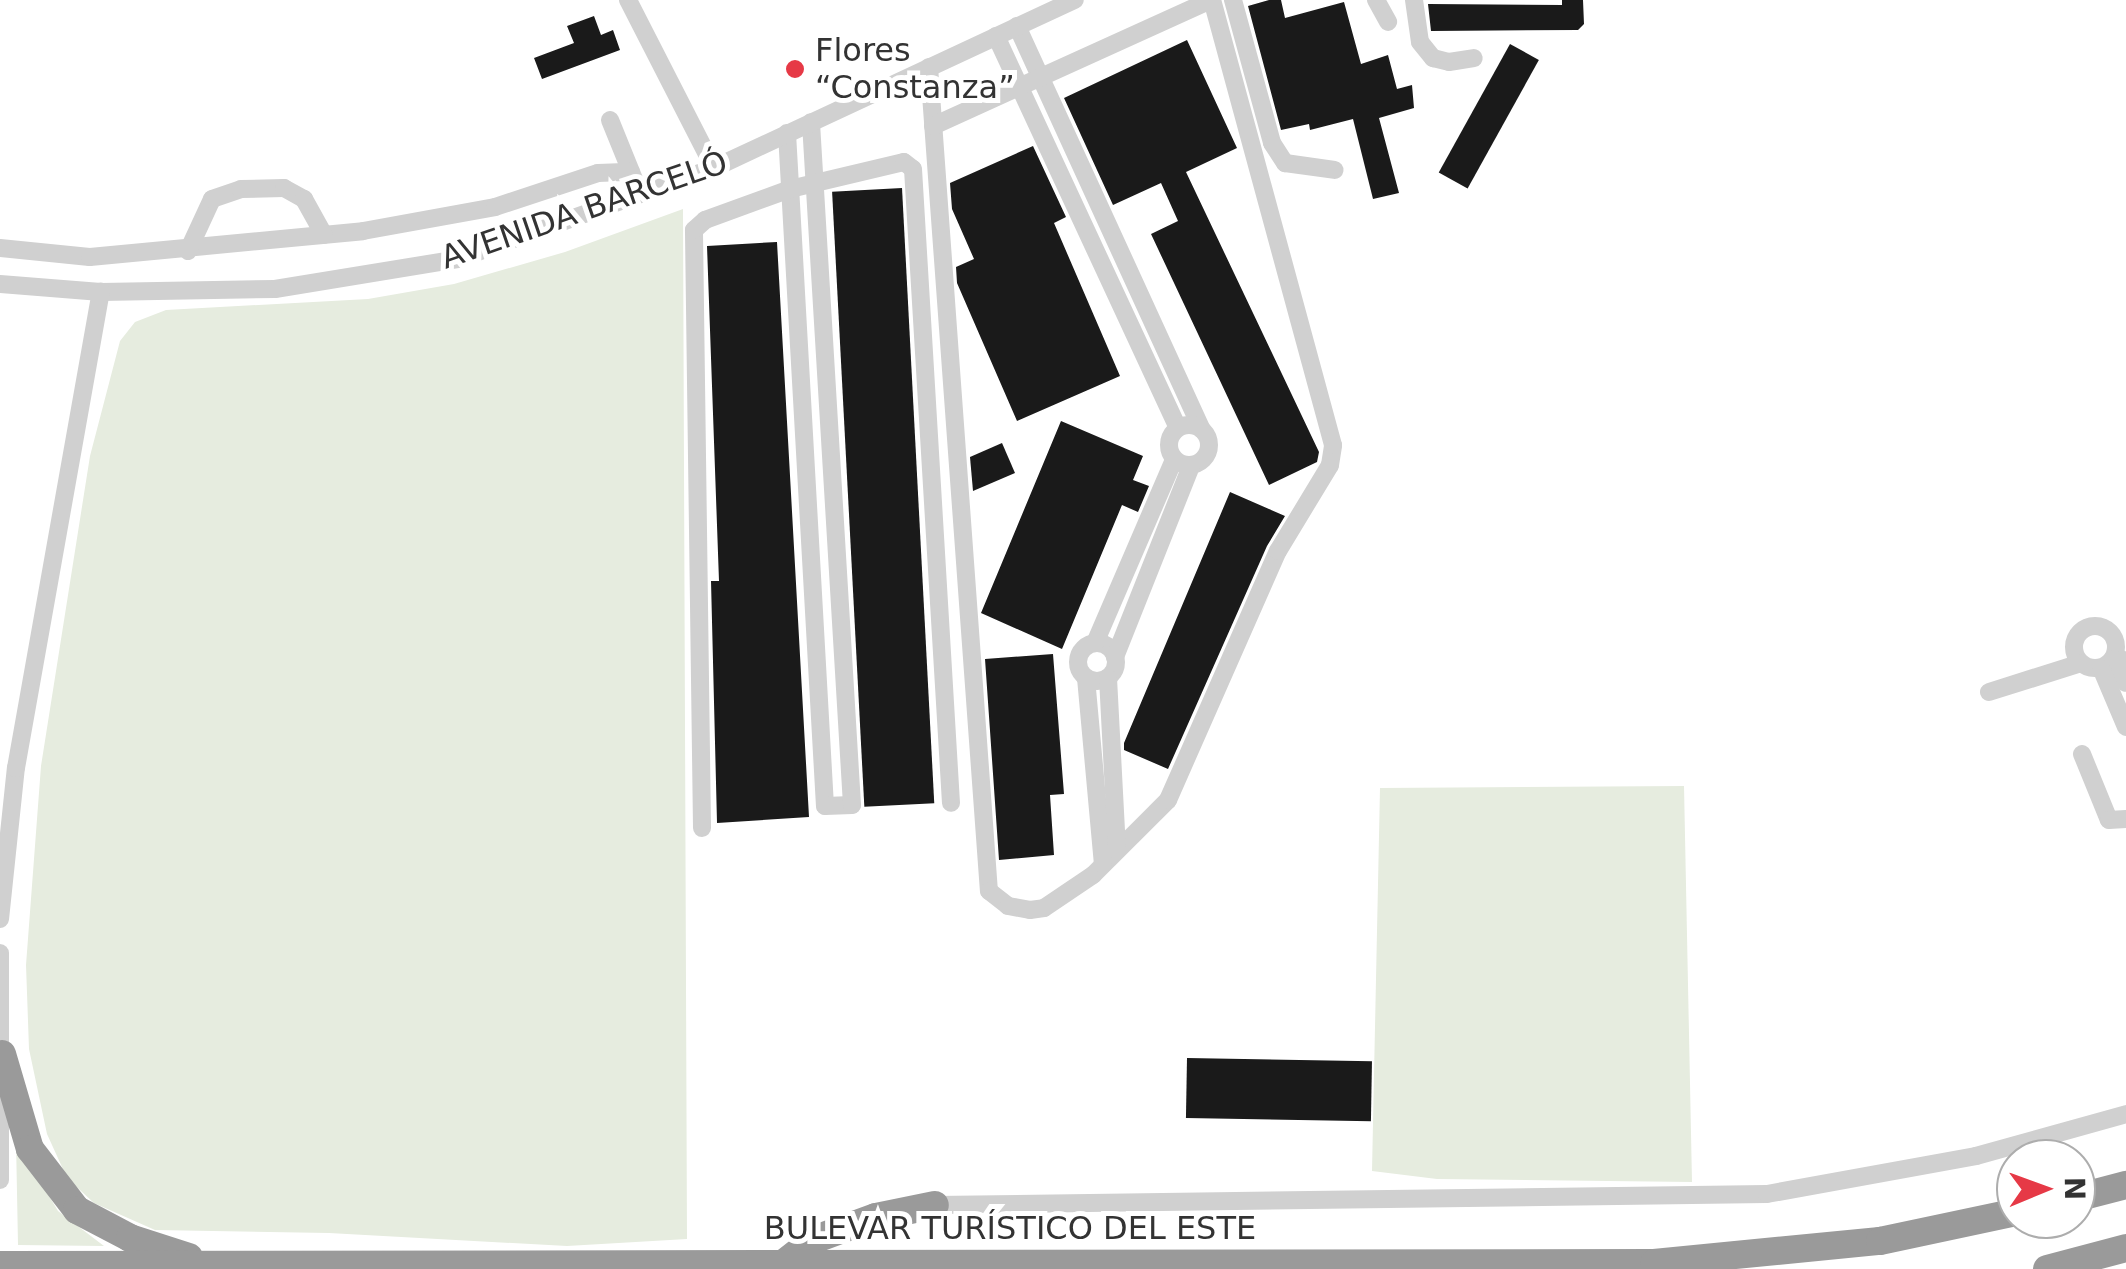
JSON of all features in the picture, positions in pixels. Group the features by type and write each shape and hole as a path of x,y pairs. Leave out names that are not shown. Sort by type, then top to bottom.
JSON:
{"highway":[{"path":"1,1057 30,1149 77,1210 130,1238 215,1266"},
{"path":"2096,1193 2126,1185"},
{"path":"784,1262 814,1240 876,1217 935,1205"},
{"name":"BULEVAR TURÍSTICO DEL ESTE","path":"0,1265 1654,1264 1880,1241 1996,1216"},
{"path":"2047,1269 2126,1248"}],"street":[{"path":"628,0 714,168"},
{"path":"929,67 933,126 988,891 1008,906 1044,908 1103,864 1168,800 1278,551 1320,484 1333,445 1212,0 933,126"},
{"path":"1233,0 1272,143 1285,163 1336,170"},
{"path":"1376,0 1388,22"},
{"path":"1414,0 1420,42 1434,58 1449,62 1474,58"},
{"name":"AVENIDA BARCELÓ","path":"0,284 100,292 275,289 458,260 714,168 1064,2"},
{"path":"1018,26 1209,448 1203,460 1183,463"},
{"path":"996,36 1178,428"},
{"path":"610,120 641,193"},
{"path":"787,133 825,806 852,805 811,122"},
{"path":"702,828 694,230 705,220 790,189 904,162 913,169 951,803"},
{"path":"0,248 90,257 188,251 324,235 495,207 598,173 630,172"},
{"path":"188,251 212,199 240,189 284,188 304,198 324,235"},
{"path":"0,919 16,768 100,292"},
{"path":"1183,463 1169,443 1178,428 1190,425 1202,430"},
{"path":"1117,850 1108,678 1183,463"},
{"path":"1103,864 1086,678 1078,669 1078,658 1094,643 1183,463"},
{"path":"2081,663 2074,644 2080,632 2092,626 2112,633 2117,646 2113,662 2126,727"},
{"path":"1094,643 1108,646 1115,657"},
{"path":"1989,692 2081,663 2113,662"},
{"path":"2113,662 2126,683"},
{"path":"1086,678 1108,678"},
{"path":"2082,754 2109,820 2126,819"},
{"path":"0,954 0,1180"},
{"path":"935,1205 1768,1194 1976,1156 2126,1114"}],"shaded area":[{"path":"683,209 687,1239 567,1246 329,1233 155,1230 94,1203 67,1178 47,1134 29,1049 26,965 41,766 90,456 120,341 135,322 166,310 368,299 454,284 565,252"},
{"path":"1684,786 1692,1182 1437,1179 1372,1171 1380,788"},
{"path":"16,1141 58,1211 104,1246 18,1245"}],"building":[{"path":"1281,0 1285,18 1344,2 1361,64 1388,55 1397,89 1412,85 1414,108 1379,118 1399,193 1373,199 1353,119 1310,130 1309,124 1281,130 1248,6"},
{"path":"1562,0 1583,0 1584,24 1578,30 1431,31 1428,4 1562,5"},
{"path":"594,16 601,35 613,30 620,50 542,79 534,58 574,43 567,26"},
{"path":"1187,40 1237,148 1186,172 1319,452 1317,462 1269,485 1151,234 1178,221 1161,183 1113,205 1064,98"},
{"path":"1510,44 1539,60 1468,189 1439,173"},
{"path":"1033,146 1066,217 1054,223 1120,376 1017,421 957,283 956,267 974,259 952,209 950,183"},
{"path":"902,188 934,803 864,807 832,192"},
{"path":"777,242 809,817 717,823 711,581 719,581 707,246"},
{"path":"1061,421 1143,456 1133,480 1149,486 1138,512 1122,505 1062,649 981,613"},
{"path":"1002,443 1015,473 973,491 970,457"},
{"path":"1230,492 1285,516 1267,546 1168,769 1124,750 1124,743"},
{"path":"1053,654 1064,794 1050,795 1054,855 999,860 985,659"},
{"path":"1187,1058 1372,1061 1371,1121 1186,1118"}],"place":[{"name":"Flores “Constanza”","path":"795,69"}]}
